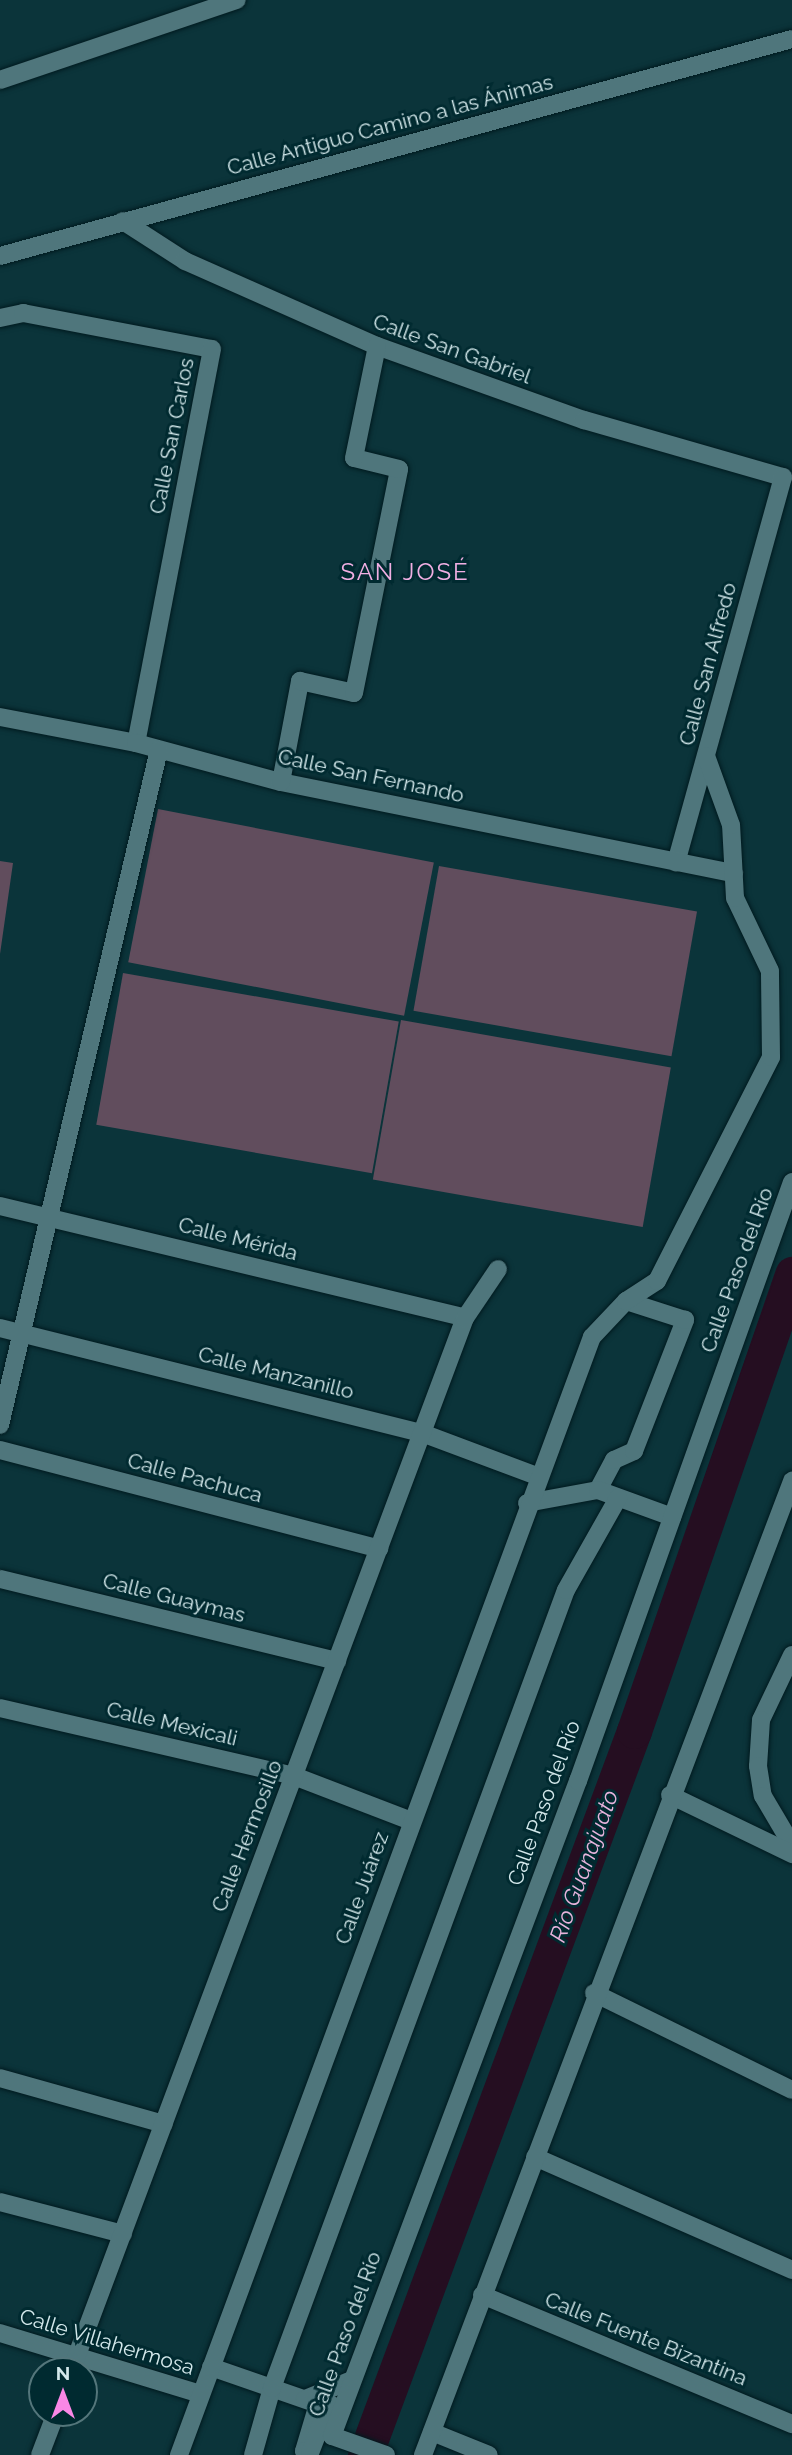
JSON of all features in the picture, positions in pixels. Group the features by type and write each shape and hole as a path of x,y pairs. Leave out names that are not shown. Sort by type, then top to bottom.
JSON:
{"street":[{"path":"0,80 237,0"},
{"name":"Calle Antiguo Camino a las Ánimas","path":"0,256 792,39"},
{"name":"Calle San Gabriel","path":"123,221 185,261 377,346 584,420 783,477"},
{"name":"Calle San Carlos","path":"0,318 23,313 212,349 136,743"},
{"path":"281,782 300,681 354,693 399,469 354,458 377,346"},
{"name":"Calle San Alfredo","path":"676,862 783,477"},
{"name":"Calle San Fernando","path":"0,717 136,743 281,782 734,873"},
{"path":"0,1424 47,1216 65,1159 159,750"},
{"path":"626,1301 657,1282 771,1058 770,971 735,898 731,825 706,756"},
{"name":"Calle Paso del Río","path":"386,2455 331,2437 672,1517 792,1182"},
{"name":"Calle Mérida","path":"0,1206 466,1318"},
{"name":"Calle Hermosillo","path":"76,2357 466,1318 498,1269"},
{"path":"598,1490 614,1460 634,1451 685,1320 626,1301"},
{"name":"Calle Juárez","path":"179,2455 537,1476 593,1337 626,1301"},
{"name":"Calle Manzanillo","path":"0,1328 422,1433 537,1476"},
{"name":"Calle Pachuca","path":"0,1450 379,1549"},
{"path":"424,2455 594,1993 792,1481"},
{"path":"527,1503 598,1490 672,1517"},
{"path":"253,2455 272,2388 566,1590 618,1498"},
{"name":"Calle Guaymas","path":"0,1579 337,1661"},
{"path":"792,1655 761,1720 758,1766 762,1796 792,1845"},
{"name":"Calle Mexicali","path":"0,1708 294,1776 411,1821"},
{"path":"670,1795 792,1854"},
{"path":"594,1993 792,2090"},
{"path":"0,2078 164,2124"},
{"path":"535,2157 792,2270"},
{"path":"0,2202 122,2234"},
{"name":"Calle Fuente Bizantina","path":"482,2295 792,2424"},
{"name":"Calle Villahermosa","path":"0,2333 59,2357"},
{"path":"211,2367 311,2402 352,2380"},
{"name":"Calle Villahermosa","path":"98,2369 201,2394"},
{"path":"311,2402 304,2451 310,2453 329,2404 341,2409"},
{"path":"40,2455 51,2427"},
{"path":"432,2432 489,2455"}],"shaded area":[{"path":"158,809 434,863 404,1016 128,962"},
{"path":"0,861 13,863 0,954"},
{"path":"439,866 697,911 671,1056 413,1011"},
{"path":"123,973 399,1022 372,1173 96,1125"},
{"path":"401,1020 671,1068 643,1227 373,1180"}],"waterway":[{"name":"Río Guanajuato","path":"365,2455 634,1731 792,1274"}],"district":[{"name":"SAN JOSÉ","path":"405,572"}]}
